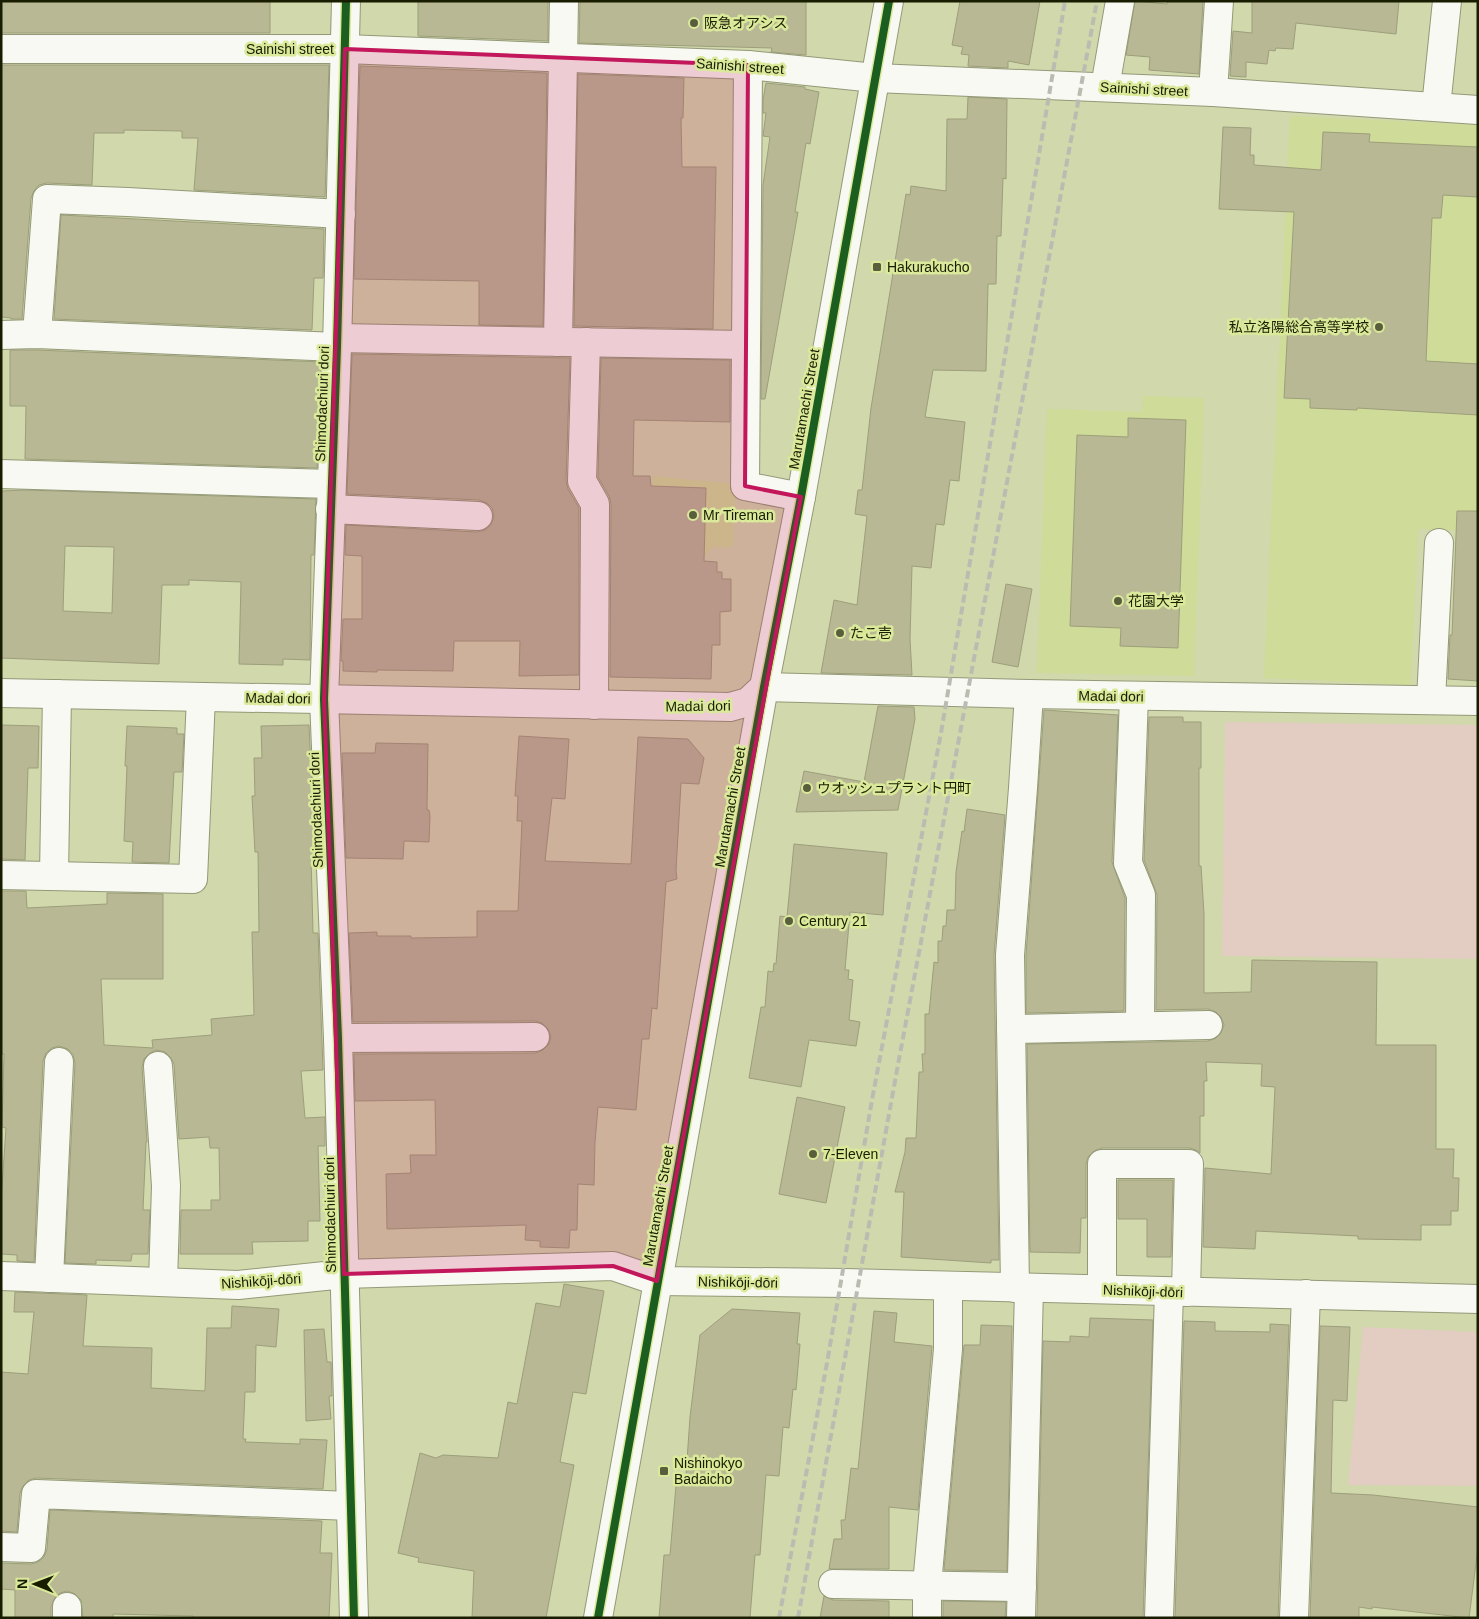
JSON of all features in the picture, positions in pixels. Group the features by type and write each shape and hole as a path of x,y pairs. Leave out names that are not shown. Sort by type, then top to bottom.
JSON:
{"street":[{"name":"Shimodachiuri dori","path":"346,1 337,343 324,699 338,1038 354,1618"},
{"path":"558,342 564,1"},
{"name":"Marutamachi Street","path":"598,1618 764,687 801,497 889,1"},
{"path":"1106,87 1120,1"},
{"path":"1213,92 1219,1"},
{"path":"1436,107 1448,1"},
{"name":"Sainishi street","path":"1,49 345,49 748,65 875,78 1213,92 1478,110"},
{"path":"748,65 745,486 801,497"},
{"path":"37,334 47,199 341,214"},
{"path":"1,335 37,334 337,343 586,342 746,345"},
{"path":"586,342 582,481 595,504 594,705"},
{"path":"1,474 331,496 478,516"},
{"path":"1431,700 1438,543"},
{"name":"Madai dori","path":"1,693 730,707 748,702 764,687 1029,694 1478,701"},
{"path":"54,876 58,694"},
{"path":"1021,1618 1022,1288 1011,1029 1010,955 1024,788 1029,694"},
{"path":"1134,696 1128,863 1141,895 1140,1025"},
{"path":"1,875 193,878 200,697"},
{"path":"1011,1029 1208,1025"},
{"path":"338,1038 535,1037"},
{"path":"49,1278 59,1062"},
{"path":"158,1066 166,1186 163,1282"},
{"path":"1102,1289 1102,1164 1189,1164 1178,1292 1159,1618"},
{"name":"Nishikōji-dōri","path":"1,1276 238,1285 344,1274 613,1266 658,1281 1102,1289 1478,1299"},
{"path":"927,1618 927,1585 948,1349 948,1286"},
{"path":"1294,1618 1306,1294"},
{"path":"1,1547 31,1548 36,1494 351,1506"},
{"path":"833,1584 1022,1587"}],"highlighted area":[{"path":"345,49 748,65 745,486 801,497 657,1281 613,1266 344,1274 324,699"}],"shaded area":[{"name":"私立洛陽総合高等学校","path":"1290,116 1478,125 1478,531 1418,529 1411,685 1264,678"},
{"name":"花園大学","path":"1143,396 1204,398 1194,676 1037,673 1047,409 1142,412"},
{"name":"Mr Tireman","path":"653,476 736,484 733,547 712,548 701,560 650,557"},
{"path":"1225,722 1478,725 1478,959 1222,956"},
{"path":"1363,1327 1478,1332 1478,1486 1348,1485"}],"building":[{"path":"1,1 270,1 270,33 1,33"},
{"path":"548,1 548,41 418,36 418,2"},
{"name":"阪急オアシス","path":"580,1 806,1 806,55 771,52 772,48 579,43"},
{"path":"960,1 1040,1 1029,65 1008,61 1008,68 968,66 969,55 961,54 963,47 952,45"},
{"path":"1135,1 1167,4 1168,1 1203,1 1199,74 1149,70 1150,57 1126,55"},
{"path":"1252,1 1399,1 1396,34 1296,23 1293,49 1276,48 1275,51 1269,50 1267,64 1246,62 1246,77 1230,76 1233,31 1252,33"},
{"path":"1,65 329,65 325,197 194,190 198,138 182,138 182,131 124,130 124,133 94,133 92,185 47,183 39,185 34,191 31,198 22,319 1,317"},
{"path":"360,66 547,73 543,326 479,325 479,281 354,279"},
{"path":"578,74 684,78 683,118 681,118 682,167 716,167 713,329 574,326"},
{"path":"766,83 805,87 805,89 819,92 810,144 806,143 795,212 798,212 765,399 761,399 763,185 770,137 763,136 766,113 763,113 763,100"},
{"path":"968,97 1007,99 1006,179 1003,178 1001,236 997,236 996,284 988,284 986,371 933,370 925,417 965,422 959,481 950,480 944,525 936,524 931,568 912,566 910,639 912,675 821,673 834,600 857,605 867,516 855,514 858,490 862,490 871,408 906,194 910,195 911,186 946,191 947,119 967,119"},
{"path":"1223,127 1251,128 1250,155 1254,155 1254,165 1321,170 1323,132 1370,134 1369,142 1478,147 1478,197 1443,195 1441,218 1432,218 1426,361 1478,364 1478,415 1357,408 1357,410 1310,408 1310,399 1284,398 1294,212 1219,209"},
{"path":"61,215 324,229 323,278 314,278 312,330 54,319"},
{"path":"10,350 321,362 317,468 25,459 26,406 10,406"},
{"path":"352,354 570,358 566,481 568,489 579,508 579,675 519,676 520,641 454,641 453,671 343,671 343,661 341,661 343,619 362,619 362,556 345,555 346,525 477,532 485,530 491,525 494,516 492,508 487,503 479,500 347,494"},
{"path":"601,358 730,360 730,422 634,420 633,476 650,476 651,486 706,488 704,561 717,562 717,572 722,572 722,579 731,579 731,611 720,612 720,645 712,645 711,679 610,677 611,504 609,496 598,477"},
{"path":"1128,418 1186,420 1178,648 1120,646 1121,628 1070,626 1077,435 1128,437"},
{"path":"25,490 316,499 314,555 311,555 310,660 283,659 283,665 239,664 241,582 189,580 189,585 162,585 159,664 1,658 1,491","holes":["65,546 114,547 112,613 63,611"]},
{"path":"1457,511 1478,511 1478,681 1448,679 1450,635 1452,635"},
{"path":"1006,584 1032,589 1018,667 992,662"},
{"path":"878,706 914,707 915,719 898,810 796,812 804,771 864,782"},
{"path":"1044,710 1118,715 1112,862 1125,898 1124,1011 1026,1013 1026,955"},
{"path":"1149,717 1183,717 1183,722 1201,722 1199,866 1201,866 1204,914 1204,993 1251,992 1252,960 1377,962 1376,1045 1436,1045 1436,1149 1454,1149 1453,1178 1459,1178 1458,1211 1451,1211 1451,1225 1421,1225 1421,1240 1358,1239 1358,1236 1256,1231 1255,1249 1203,1247 1205,1168 1271,1174 1275,1087 1261,1086 1262,1064 1206,1062 1207,1081 1204,1081 1204,1116 1200,1116 1200,1153 1189,1148 1102,1148 1094,1151 1088,1157 1086,1164 1086,1218 1081,1218 1080,1253 1030,1252 1027,1044 1208,1041 1216,1038 1221,1033 1224,1025 1221,1017 1216,1012 1208,1009 1156,1010 1157,895 1144,860"},
{"path":"1,725 39,726 38,768 28,768 25,860 1,859"},
{"path":"309,725 315,857 311,857 313,933 318,933 323,1070 301,1071 305,1118 325,1117 325,1146 318,1146 320,1221 308,1221 308,1241 252,1242 253,1254 180,1254 181,1210 211,1210 211,1200 220,1200 219,1148 210,1148 209,1137 179,1139 174,1064 165,1052 156,1050 144,1059 142,1067 147,1142 143,1210 150,1210 148,1254 132,1254 131,1261 96,1260 96,1264 65,1263 75,1063 73,1055 68,1049 59,1046 52,1048 46,1053 43,1061 34,1262 17,1261 17,1255 1,1254 1,1202 6,1128 2,1127 4,1054 1,1054 1,891 26,891 27,908 107,904 107,893 163,894 163,979 101,979 104,1045 153,1048 152,1040 212,1035 211,1019 254,1015 252,932 259,932 258,852 255,852 252,796 255,796 254,758 262,758 261,726"},
{"path":"127,726 177,728 177,734 184,734 182,772 174,772 169,863 132,862 133,842 124,841"},
{"path":"519,736 569,739 565,799 552,798 545,861 631,864 638,737 688,739 704,758 699,784 681,783 677,879 666,882 657,1009 652,1008 649,1039 642,1039 636,1110 598,1107 594,1185 578,1184 577,1230 570,1230 569,1248 540,1247 540,1241 525,1240 526,1225 387,1229 386,1174 411,1173 410,1155 436,1155 435,1100 355,1101 354,1054 535,1053 543,1050 549,1044 551,1036 548,1029 542,1023 535,1021 353,1022 349,933 377,932 377,936 411,936 411,938 477,937 477,911 518,911 522,821 517,821 518,796 515,796"},
{"path":"376,743 428,744 427,810 429,810 430,816 429,842 404,841 403,859 346,858 342,753 375,753"},
{"path":"967,809 1005,815 994,955 999,1260 991,1260 991,1263 901,1257 904,1192 895,1192 905,1152 906,1138 916,1138 919,1072 923,1072 922,1054 925,1054 925,1014 929,1014 934,962 938,963 938,941 942,941 943,926 946,926 947,910 955,910 956,872"},
{"path":"794,844 887,853 883,915 850,912 845,970 849,970 848,979 853,980 849,1020 860,1022 856,1046 809,1040 801,1087 749,1078 761,1007 765,1007 768,971 773,972 774,963 776,964 780,916 787,917"},
{"path":"797,1097 845,1107 826,1203 779,1194"},
{"path":"1118,1180 1173,1180 1171,1257 1147,1257 1147,1219 1118,1219"},
{"path":"564,1284 604,1291 586,1394 573,1392 560,1462 574,1465 546,1618 472,1618 474,1571 418,1562 419,1558 398,1553 420,1453 436,1458 443,1455 498,1458 508,1402 517,1404 536,1303 560,1307"},
{"path":"15,1292 87,1295 83,1346 152,1348 151,1388 205,1391 207,1328 231,1328 232,1306 279,1309 276,1347 256,1345 255,1392 245,1392 243,1439 246,1439 245,1442 300,1444 300,1439 327,1440 323,1489 36,1478 29,1480 23,1486 20,1493 17,1532 1,1531 1,1372 28,1374 34,1312 14,1312"},
{"path":"732,1309 800,1313 797,1344 800,1344 796,1390 793,1389 789,1428 783,1427 779,1476 766,1475 760,1555 755,1555 750,1618 659,1618 664,1555 670,1555 677,1474 686,1475 690,1417 700,1335"},
{"path":"874,1311 897,1313 894,1342 932,1346 918,1510 889,1507 889,1569 829,1569 834,1539 842,1539 841,1520 845,1520 851,1468 858,1469"},
{"path":"1090,1318 1153,1320 1143,1618 1037,1618 1043,1341 1070,1342 1070,1336 1089,1337"},
{"path":"1184,1321 1215,1322 1215,1331 1270,1332 1270,1324 1289,1325 1278,1618 1175,1618"},
{"path":"981,1325 1012,1326 1007,1571 944,1570 964,1345 980,1345"},
{"path":"1320,1326 1350,1327 1347,1401 1333,1400 1331,1493 1373,1495 1478,1507 1478,1548 1469,1618 1359,1607 1359,1618 1310,1618"},
{"path":"324,1329 327,1362 331,1362 332,1396 329,1396 331,1419 306,1421 304,1330"},
{"path":"50,1510 322,1521 320,1553 332,1553 329,1618 193,1618 193,1616 113,1614 113,1618 83,1618 81,1600 75,1594 67,1591 60,1593 54,1599 51,1607 51,1618 15,1618 15,1590 1,1589 1,1563 31,1564 38,1562 44,1557 47,1549"},
{"path":"824,1596 833,1600 889,1601 889,1618 820,1618"},
{"path":"943,1601 1006,1602 1005,1618 943,1618"}],"railway":[{"path":"779,1618 827,1363 872,1100 941,733 1065,1"},
{"path":"798,1618 897,1070 1097,1"}],"cycle path":[{"path":"346,1 337,347 324,699 338,1038 354,1618"},
{"path":"598,1618 764,687 801,497 889,1"}],"place":[{"name":"阪急オアシス","path":"694,23"},
{"name":"Hakurakucho","path":"877,267"},
{"name":"私立洛陽総合高等学校","path":"1379,327"},
{"name":"Mr Tireman","path":"693,515"},
{"name":"花園大学","path":"1118,601"},
{"name":"たこ壱","path":"840,633"},
{"name":"ウオッシュプラント円町","path":"807,788"},
{"name":"Century 21","path":"789,921"},
{"name":"7-Eleven","path":"813,1154"},
{"name":"Nishinokyo Badaicho","path":"664,1471"}]}
